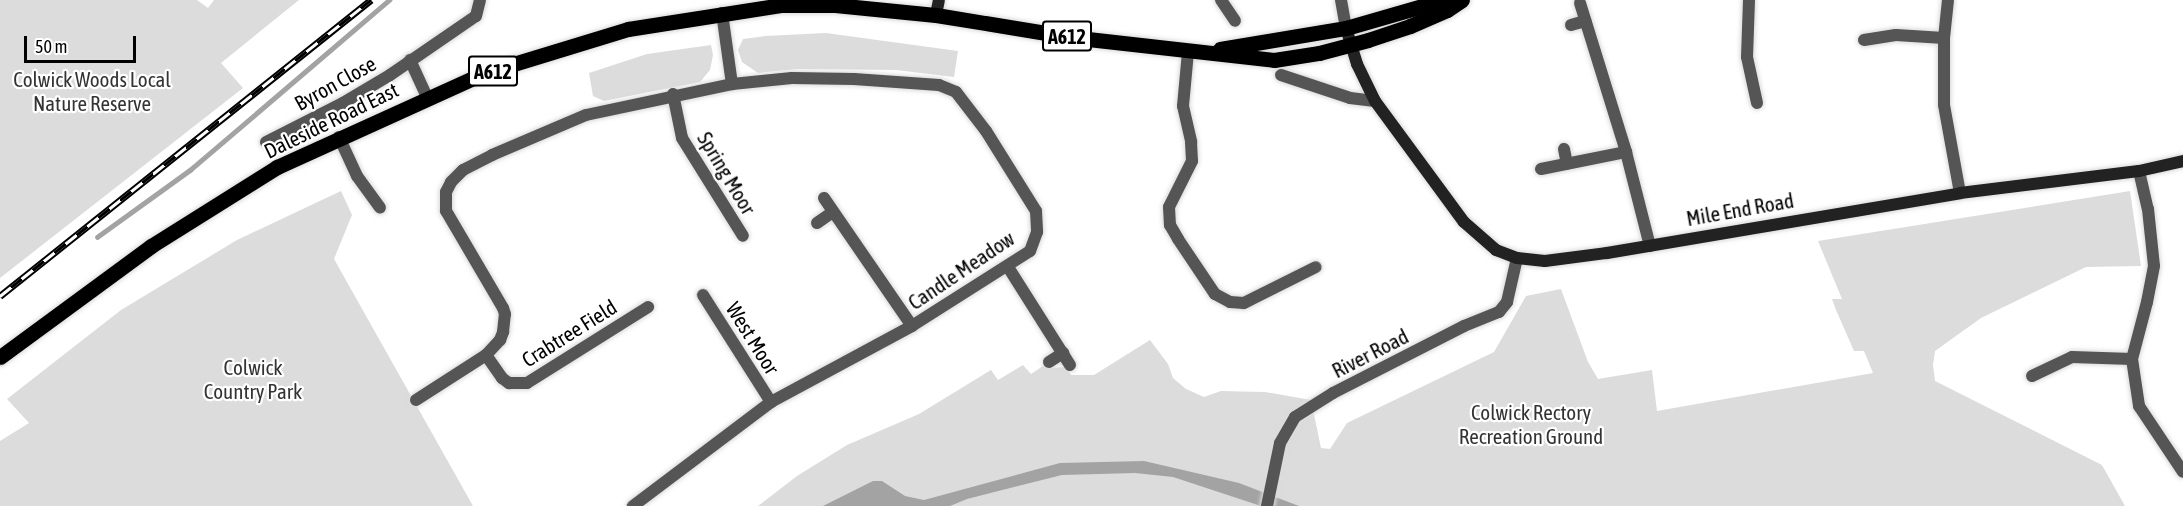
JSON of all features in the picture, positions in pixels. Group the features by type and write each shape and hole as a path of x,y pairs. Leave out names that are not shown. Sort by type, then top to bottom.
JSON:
{"main road":[{"name":"A612","path":"1194,52 1346,28 1443,0"},
{"name":"A612","path":"722,13 782,5 836,3 937,8 1194,52 1274,60 1350,45 1410,26 1447,10 1462,0"},
{"name":"Daleside Road East","path":"0,357 91,288 193,218 277,167 339,137 484,74 586,40 628,29 722,13"}],"street":[{"name":"Byron Close","path":"271,136 344,103 476,16 481,6 480,0"},
{"path":"1221,0 1235,21"},
{"path":"1341,0 1346,28"},
{"path":"1749,0 1747,57 1757,103"},
{"path":"1948,0 1944,38 1944,105 1960,193"},
{"path":"1580,3 1626,152 1650,246"},
{"path":"722,13 732,84"},
{"path":"1571,25 1586,21"},
{"name":"Mile End Road","path":"1346,28 1350,45 1375,101 1464,222 1496,250 1517,258 1545,261 1650,246 1960,193 2139,171 2183,161"},
{"path":"1864,40 1896,35 1944,38"},
{"path":"1194,52 1183,106 1191,142 1192,161 1169,207 1170,225 1215,294 1230,302 1244,303 1316,267"},
{"path":"410,60 427,97"},
{"path":"1281,75 1350,98 1375,101"},
{"name":"Candle Meadow","path":"416,400 486,355 500,340 505,314 446,211 446,192 451,182 463,170 492,155 586,115 673,94 732,84 792,78 854,79 939,85 956,92 986,131 1036,211 1037,232 1030,251 912,326 771,402 633,506"},
{"name":"Spring Moor","path":"673,94 682,138 743,236"},
{"path":"339,137 357,176 380,208"},
{"path":"1564,149 1567,164"},
{"path":"1541,169 1626,152"},
{"path":"2139,171 2153,244 2154,266 2132,359 2139,406 2183,472"},
{"path":"824,198 912,326"},
{"path":"817,223 833,212"},
{"name":"River Road","path":"1267,506 1280,443 1294,417 1333,393 1464,326 1499,312 1509,294 1517,258"},
{"path":"1008,267 1070,365"},
{"name":"West Moor","path":"703,296 771,402"},
{"name":"Crabtree Field","path":"486,355 509,383 527,383 648,307"},
{"path":"1049,362 1063,353"},
{"path":"2032,376 2072,357 2132,359"}],"green space":[{"name":"Colwick Woods Local Nature Reserve","path":"0,0 197,0 208,8 214,0 299,0 221,63 243,88 0,278"},
{"path":"826,33 958,51 954,77 896,70 797,69 758,73 742,62 738,50 743,39"},
{"path":"711,45 713,55 710,70 700,82 604,101 593,96 589,73 647,54"},
{"name":"Colwick Country Park","path":"341,191 352,215 334,259 473,506 0,506 0,441 29,423 7,399 121,310 237,240"},
{"name":"Colwick Rectory Recreation Ground","path":"2130,191 2141,266 2086,267 1981,318 1935,351 1933,365 1935,381 2102,465 2125,506 758,506 797,476 847,445 919,414 991,370 998,380 1023,365 1031,374 1046,364 1049,368 1066,367 1071,375 1094,375 1150,340 1168,364 1173,378 1186,389 1204,397 1221,391 1265,392 1311,400 1321,448 1330,449 1347,423 1494,352 1526,296 1561,289 1588,362 1598,379 1652,370 1657,411 1873,373 1864,351 1854,351 1836,310 1832,299 1842,299 1818,241"}],"shaded area":[{"path":"1144,461 1239,483 1299,506 1261,506 1173,477 1135,473 1062,475 967,499 950,506 823,506 873,481 882,481 905,496 924,500 1060,463"}],"waterway":[{"path":"97,237 190,170 389,0"}],"railway":[{"path":"0,296 371,0"}]}
